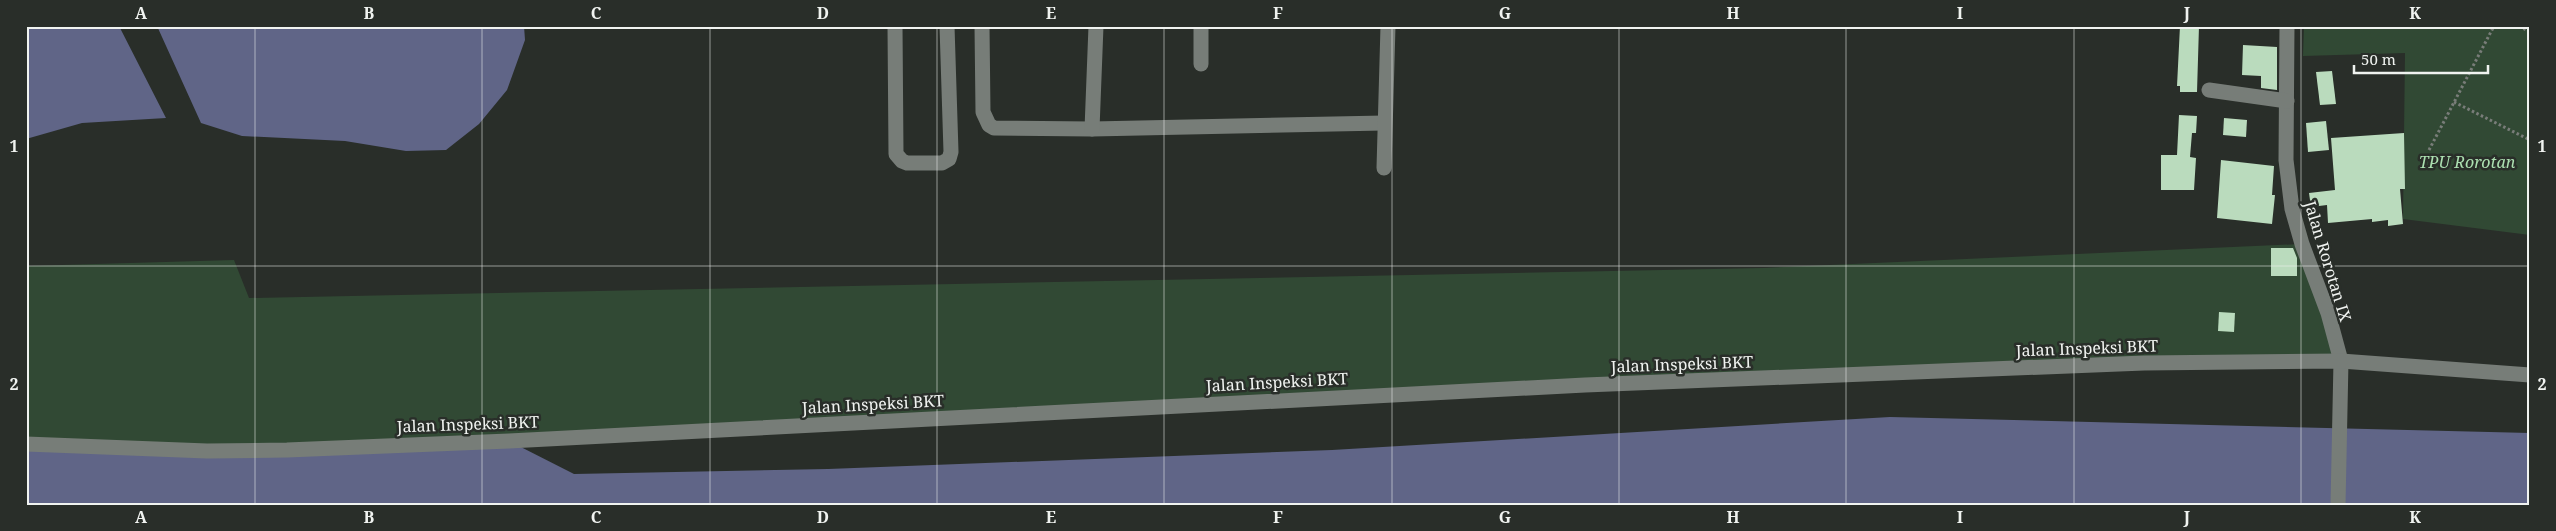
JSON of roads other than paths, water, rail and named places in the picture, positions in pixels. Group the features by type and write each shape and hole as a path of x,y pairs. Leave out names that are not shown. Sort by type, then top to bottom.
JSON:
{"street":[{"path":"895,26 896,154 902,161 907,163 942,163 949,159 951,152 948,26"},
{"path":"982,26 983,112 989,125 1001,128 1092,129 1384,123"},
{"path":"1092,129 1096,26"},
{"path":"1201,26 1201,64"},
{"path":"1384,168 1388,26"},
{"name":"Jalan Rorotan IX","path":"2287,26 2286,160 2294,218 2328,313 2341,361 2338,505"},
{"path":"2209,90 2287,101"},
{"name":"Jalan Inspeksi BKT","path":"26,444 207,451 287,450 509,441 1584,385 2144,363 2341,361 2530,375"}],"water":[{"path":"26,26 119,26 166,118 82,123 26,139"},
{"path":"157,26 524,26 525,40 507,90 479,124 446,150 406,151 345,141 242,136 201,123"},
{"path":"1890,417 2530,433 2530,505 26,505 26,442 168,450 509,441 574,474 828,469 1332,450"}],"park label":[{"name":"TPU Rorotan","path":"2467,162"}]}
